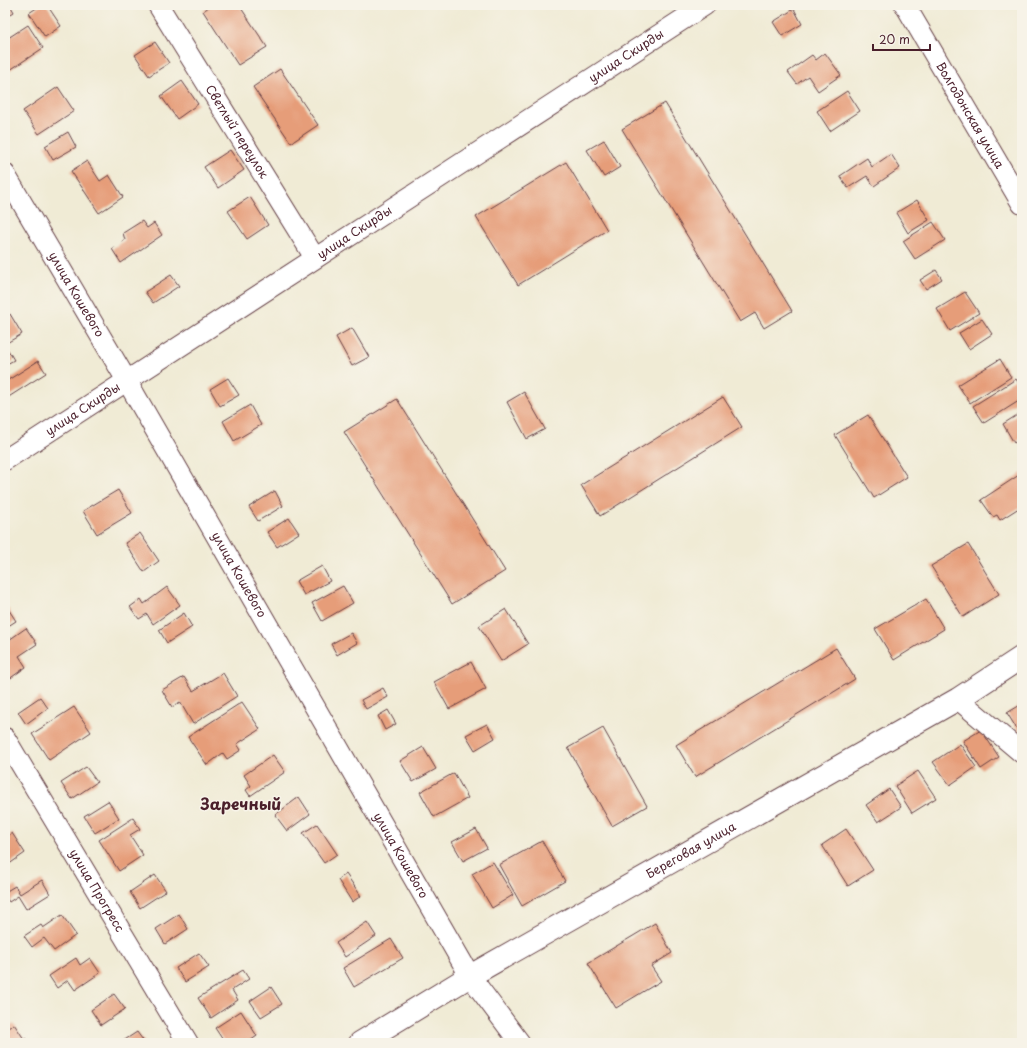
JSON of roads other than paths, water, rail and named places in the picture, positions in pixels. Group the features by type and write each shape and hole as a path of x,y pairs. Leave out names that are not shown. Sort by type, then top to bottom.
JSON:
{"main road":[{"name":"Береговая улица","path":"360,1043 470,976 958,699 1022,657"}],"street":[{"name":"Светлый переулок","path":"158,5 315,258"},
{"name":"улица Скирды","path":"5,460 705,5"},
{"name":"Волгодонская улица","path":"905,5 1022,204"},
{"name":"улица Кошевого","path":"5,174 127,381 470,976 520,1043"},
{"path":"958,699 1022,753"},
{"name":"улица Прогресс","path":"5,738 188,1043"}],"district":[{"name":"Заречный","path":"241,804"}]}
